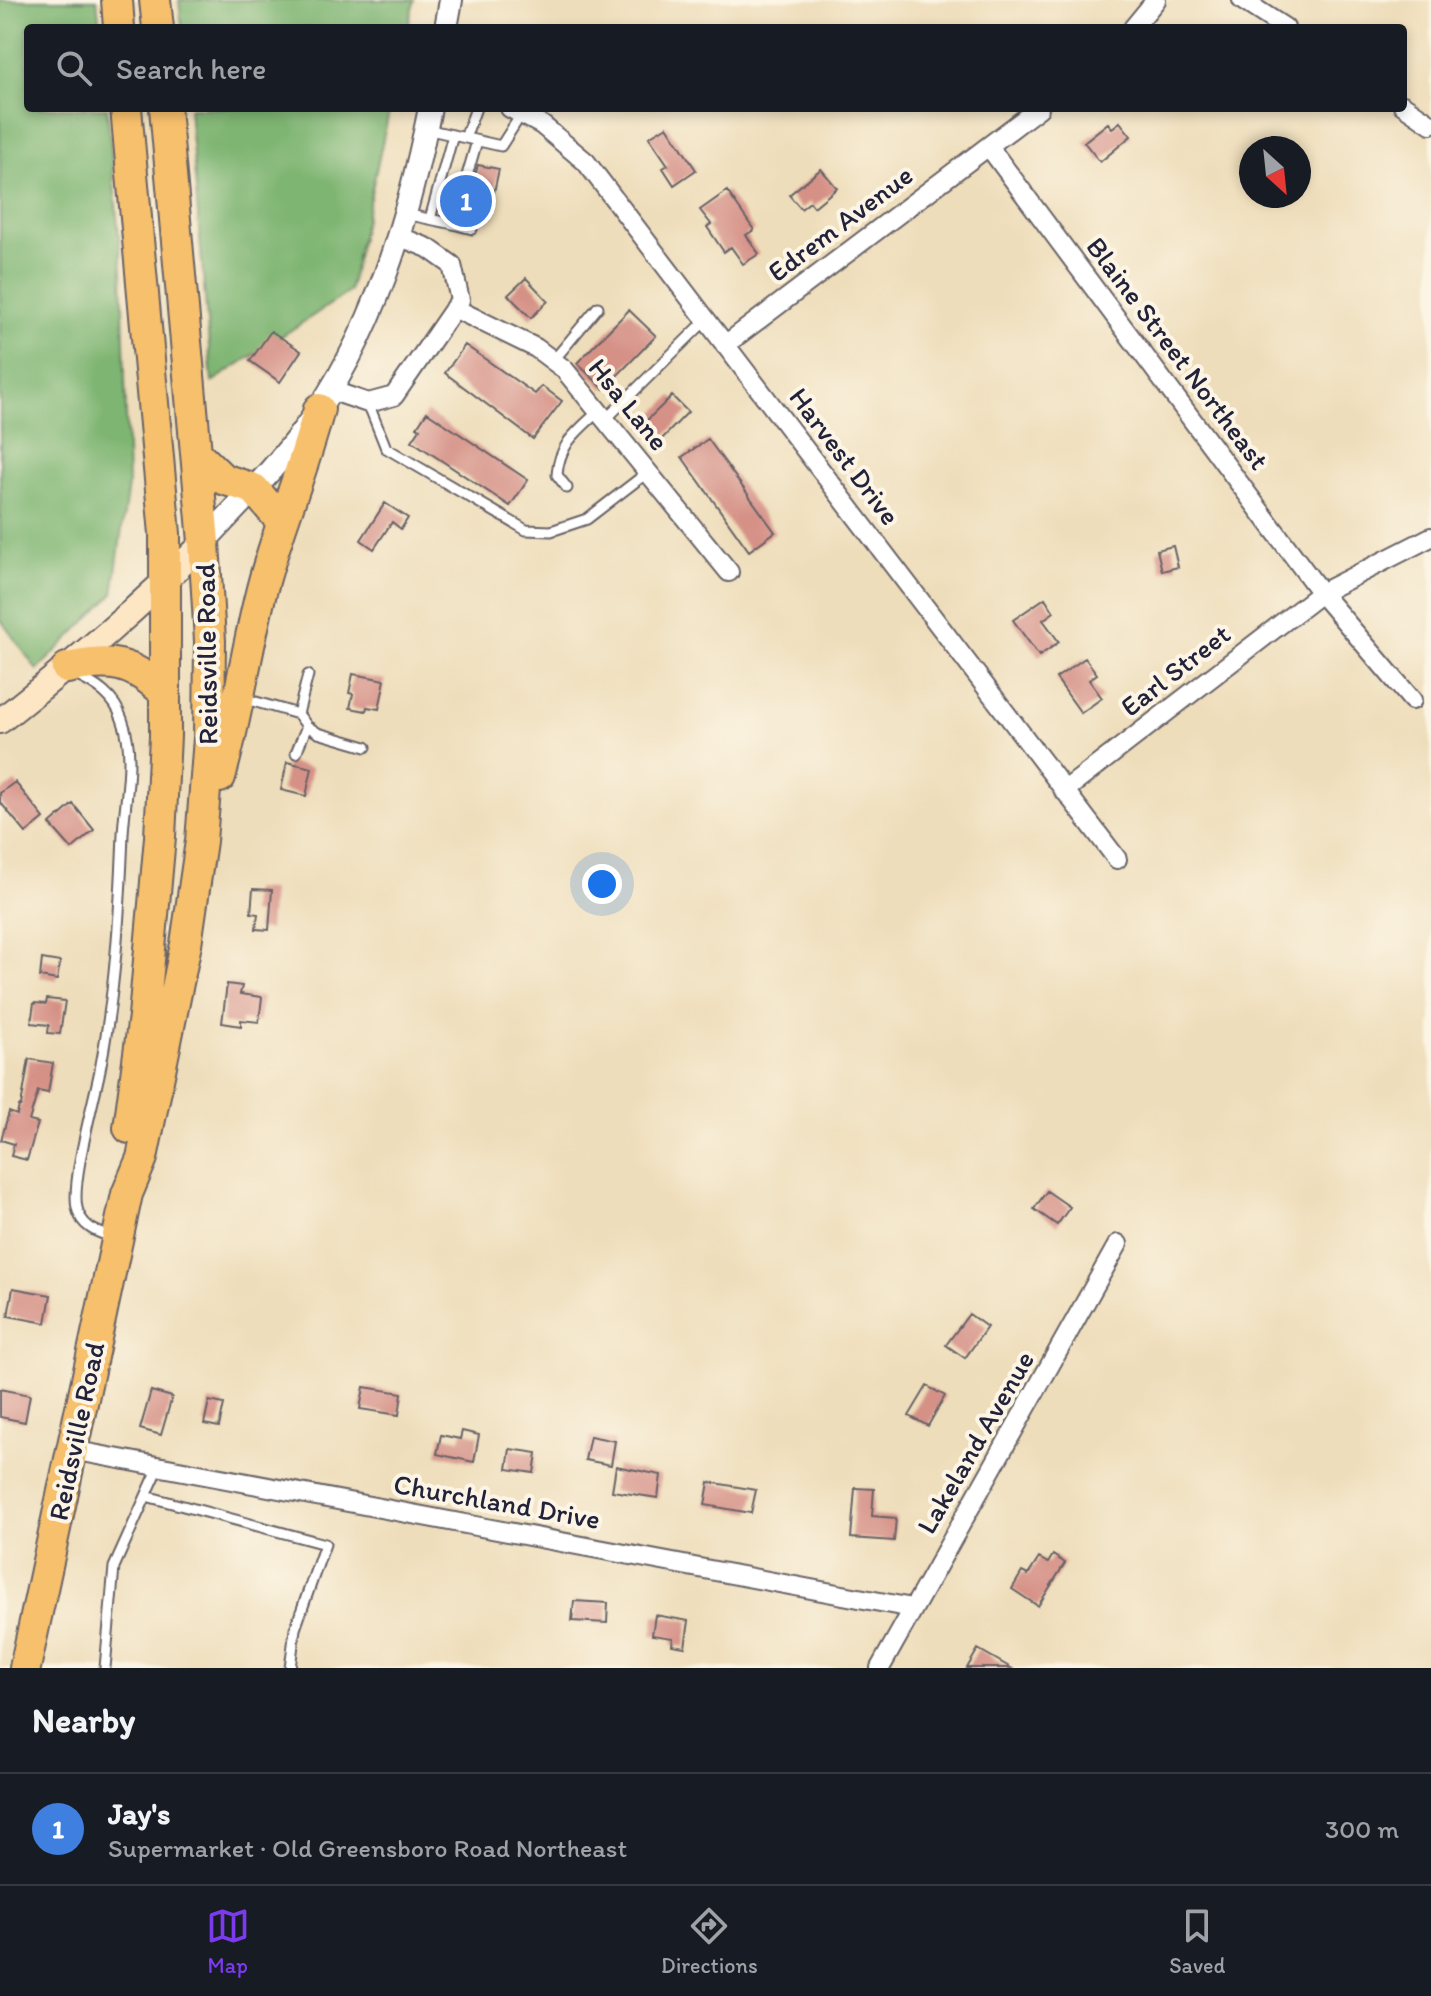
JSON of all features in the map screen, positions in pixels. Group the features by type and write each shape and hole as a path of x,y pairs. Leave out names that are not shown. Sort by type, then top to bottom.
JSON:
{"highway":[{"path":"117,0 119,24"},
{"path":"155,0 158,24"},
{"name":"Reidsville Road","path":"126,112 165,534 163,787 144,1016 126,1155 127,1194"},
{"name":"Reidsville Road","path":"25,1668 127,1194 142,1158 186,944 201,841 210,689 204,542 165,112"},
{"path":"201,841 225,760 262,589 324,399"},
{"path":"196,453 223,479 254,489 282,522"},
{"path":"66,669 95,663 119,663 145,676 165,693"}],"main road":[{"path":"0,721 66,669 165,582 204,542"}],"street":[{"path":"447,24 451,0"},
{"path":"1136,24 1156,0"},
{"path":"1242,0 1279,24"},
{"path":"1407,108 1431,124"},
{"name":"Harvest Drive","path":"519,112 542,125 586,162 1117,859"},
{"name":"Edrem Avenue","path":"725,345 1034,112"},
{"path":"204,542 287,451 324,399 368,315 401,225 428,118"},
{"name":"Blaine Street Northeast","path":"989,147 1321,593 1412,700"},
{"path":"324,399 368,403 394,396 460,300 452,265 401,225"},
{"name":"Hsa Lane","path":"454,308 536,348 564,369 729,572"},
{"name":"Earl Street","path":"1064,791 1321,593 1431,537"},
{"name":"Lakeland Avenue","path":"880,1668 1118,1244"},
{"name":"Churchland Drive","path":"72,1450 912,1608"}],"lane":[{"path":"465,138 475,112"},
{"path":"428,118 453,135 501,146 515,112"},
{"path":"430,219 453,135"},
{"path":"453,224 477,141"},
{"path":"401,225 430,219 472,229"},
{"path":"553,361 598,307"},
{"path":"567,488 557,475 558,462 567,440 602,416 707,319"},
{"path":"368,403 386,448 526,530 551,531 587,519 648,472"},
{"path":"66,669 105,691 122,718 127,739 128,785 117,951 76,1204 80,1219 89,1228 117,1238"},
{"path":"298,714 308,675"},
{"path":"239,697 298,714 307,726 318,733 366,747"},
{"path":"296,753 307,726"},
{"path":"105,1668 114,1567 159,1467"},
{"path":"146,1496 325,1544 295,1629 290,1668"}],"green space":[{"path":"0,0 97,0 100,24 24,24 24,112 107,112 122,269 128,485 113,594 37,670 0,619"},
{"path":"179,0 414,0 409,24 182,24"},
{"path":"189,112 389,112 349,292 212,382"}],"building":[{"path":"1120,122 1131,136 1100,162 1084,142 1108,123 1112,128"},
{"path":"667,126 696,170 674,185 663,168 668,165 649,137"},
{"path":"478,165 499,169 488,220 464,215"},
{"path":"821,169 837,188 814,207 810,202 801,209 789,195"},
{"path":"727,191 754,230 746,235 759,254 743,264 731,247 724,252 707,227 711,224 700,210"},
{"path":"526,278 548,301 531,318 508,295"},
{"path":"629,310 656,336 604,389 577,363"},
{"path":"271,331 301,351 280,382 250,361"},
{"path":"465,345 535,394 542,386 562,401 533,439 445,373"},
{"path":"672,396 688,412 658,443 641,426"},
{"path":"427,412 528,480 510,506 412,441"},
{"path":"708,439 775,532 749,551 682,457"},
{"path":"385,503 408,518 401,529 392,522 374,549 361,540"},
{"path":"1173,546 1178,567 1162,571 1157,550"},
{"path":"1045,598 1054,612 1043,620 1059,642 1039,656 1013,620"},
{"path":"1085,658 1097,674 1089,680 1102,698 1081,713 1056,678"},
{"path":"353,674 385,680 379,709 367,707 366,711 350,708"},
{"path":"287,762 312,768 306,796 281,790"},
{"path":"15,782 44,818 26,833 0,802 0,793"},
{"path":"73,804 94,830 72,849 50,824"},
{"path":"253,889 272,890 269,930 256,929 258,914 251,913"},
{"path":"42,959 60,962 57,980 40,977"},
{"path":"227,984 242,986 240,994 262,997 259,1022 241,1020 241,1026 222,1023"},
{"path":"47,999 65,1001 60,1034 48,1033 49,1025 31,1023 34,1003 46,1004"},
{"path":"29,1059 53,1063 48,1093 38,1091 29,1121 38,1123 27,1160 11,1156 14,1144 1,1140 9,1112 17,1115 21,1106"},
{"path":"1047,1191 1070,1207 1057,1225 1034,1209"},
{"path":"13,1288 51,1295 46,1323 8,1316"},
{"path":"969,1314 987,1327 965,1358 946,1345"},
{"path":"927,1386 945,1396 928,1426 909,1416"},
{"path":"364,1387 402,1393 399,1415 360,1409"},
{"path":"0,1389 30,1395 25,1422 0,1417"},
{"path":"151,1391 172,1397 161,1435 140,1429"},
{"path":"209,1401 224,1404 219,1427 204,1424"},
{"path":"462,1431 479,1435 474,1462 437,1454 441,1435 460,1439"},
{"path":"590,1436 615,1441 611,1465 585,1460"},
{"path":"510,1449 537,1453 534,1473 507,1469"},
{"path":"616,1466 661,1475 658,1498 612,1491"},
{"path":"709,1482 756,1490 751,1513 705,1505"},
{"path":"855,1488 874,1489 872,1516 896,1518 894,1541 851,1538"},
{"path":"1053,1555 1065,1563 1038,1606 1012,1589 1022,1572 1028,1575 1039,1558 1048,1563"},
{"path":"574,1601 608,1603 607,1623 572,1621"},
{"path":"655,1615 689,1621 685,1647 672,1645 673,1638 652,1635"},
{"path":"978,1649 1011,1668 967,1668"}],"place":[{"name":"Jay's","path":"466,201"}]}
